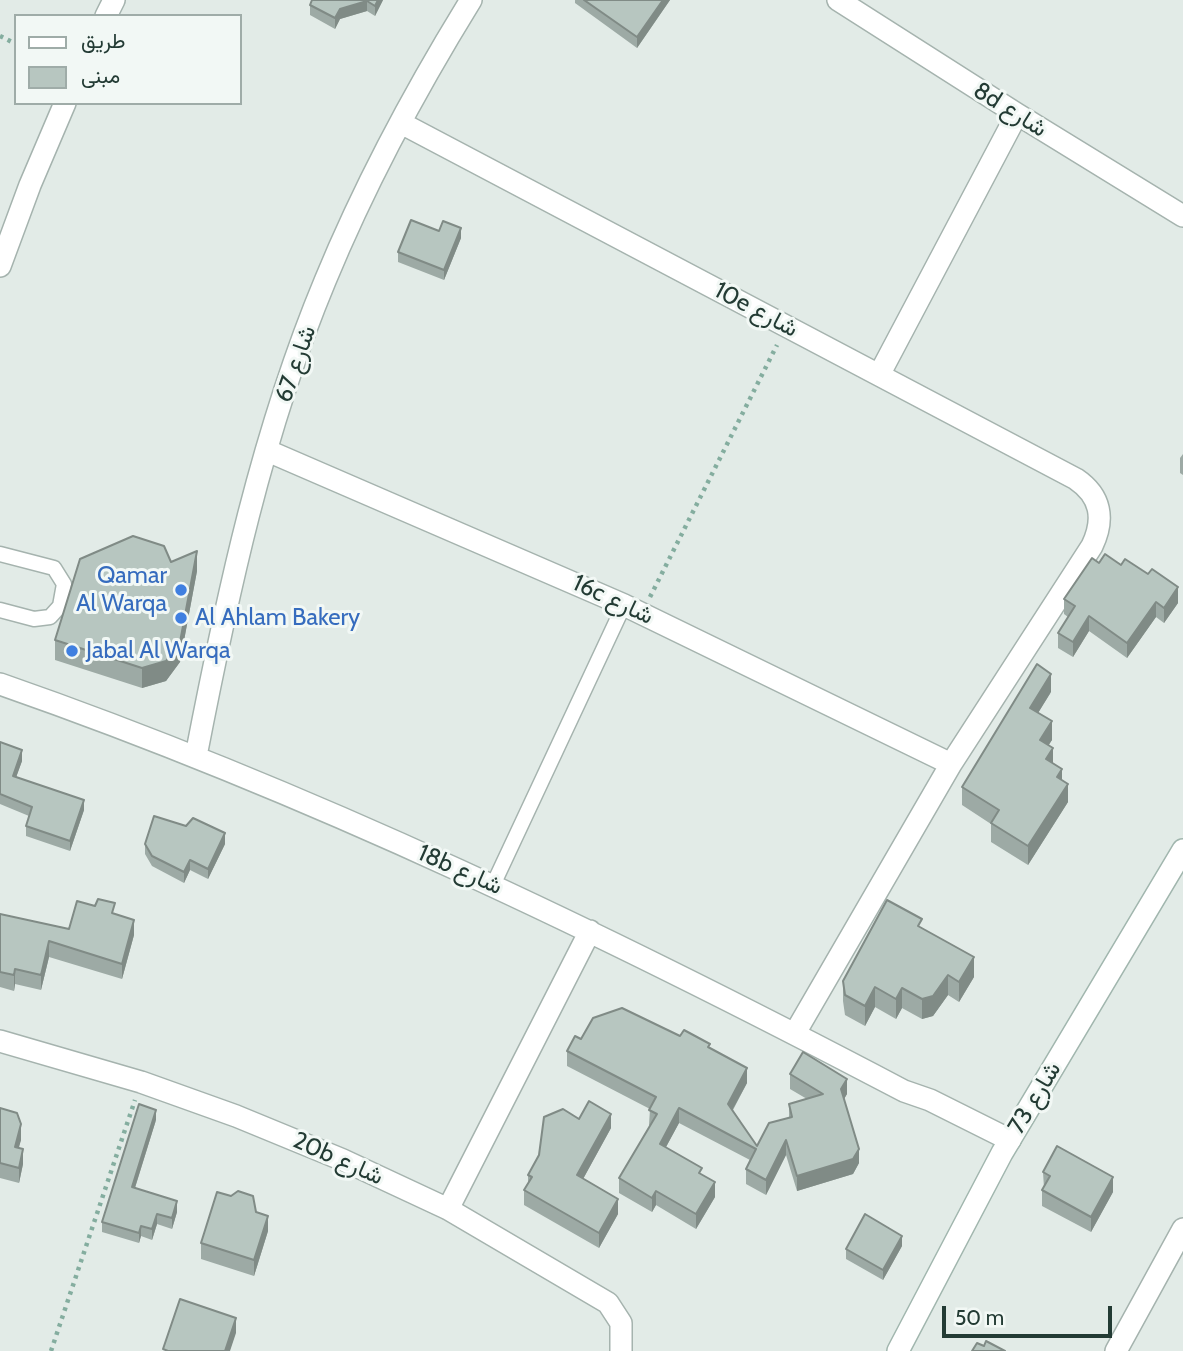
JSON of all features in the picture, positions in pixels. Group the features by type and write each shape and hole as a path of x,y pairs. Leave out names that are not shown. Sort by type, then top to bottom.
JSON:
{"street":[{"name":"شارع 67","path":"196,756 219,640 293,366 324,283 360,201 471,0"},
{"name":"8d شارع","path":"838,0 1183,216"},
{"path":"0,266 4,238 64,105"},
{"path":"878,375 1017,114"},
{"name":"10e شارع","path":"401,123 1076,479 1095,496 1101,522 1092,546 951,764"},
{"name":"16c شارع","path":"268,451 633,609 951,764"},
{"name":"18b شارع","path":"0,684 196,756 493,886 795,1033 904,1091 931,1112 1006,1147"},
{"path":"795,1033 951,764"},
{"name":"شارع 73","path":"898,1351 1006,1147 1183,850"},
{"path":"448,1209 590,931"},
{"name":"20b شارع","path":"0,1041 141,1082 236,1116 331,1155 448,1209 608,1303 621,1323 621,1351"},
{"path":"1116,1351 1180,1240"}],"lane":[{"path":"0,554 54,568 64,584 60,606 50,617 34,619 0,610"},
{"path":"493,886 633,609"}],"path":[{"path":"633,609 787,326"},
{"path":"51,1351 141,1082"}],"building":[{"path":"312,0 378,0 375,6 367,1 340,9 335,18 310,5"},
{"path":"584,0 663,0 637,37"},
{"path":"411,220 439,231 443,221 461,228 444,270 398,252"},
{"path":"133,536 164,546 171,562 197,551 180,642 166,661 142,668 55,640 80,559"},
{"path":"1105,554 1121,565 1125,559 1148,574 1152,569 1178,587 1164,608 1156,602 1127,643 1089,616 1073,642 1058,633 1075,606 1064,599 1092,558 1099,563"},
{"path":"1037,664 1051,674 1030,708 1052,721 1040,740 1053,748 1046,759 1062,769 1057,777 1068,784 1028,846 991,823 999,810 962,787"},
{"path":"0,742 22,750 13,776 84,800 70,841 26,826 32,807 0,794"},
{"path":"154,816 186,826 193,818 225,833 208,869 190,860 184,872 152,856 145,844"},
{"path":"98,899 115,903 112,913 134,920 122,964 49,941 41,975 15,969 14,975 0,972 0,914 69,929 77,901 95,906"},
{"path":"887,900 922,919 918,926 974,957 959,982 948,975 933,996 922,999 902,988 896,999 875,987 865,1006 845,995 843,981"},
{"path":"622,1008 680,1036 684,1030 710,1044 708,1047 747,1068 728,1104 757,1146 769,1123 792,1117 789,1104 823,1094 790,1074 803,1052 847,1079 841,1089 859,1149 853,1159 797,1176 786,1140 766,1180 746,1169 756,1149 679,1108 660,1144 702,1168 699,1173 715,1182 696,1214 656,1191 652,1198 619,1178 657,1114 649,1110 656,1097 567,1051 575,1036 581,1039 593,1018"},
{"path":"589,1101 611,1114 577,1175 618,1199 599,1233 524,1190 532,1177 528,1175 539,1155 544,1117 563,1109 579,1119"},
{"path":"139,1104 156,1110 132,1187 177,1201 172,1218 157,1214 152,1229 141,1226 139,1233 102,1222"},
{"path":"0,1108 17,1113 21,1124 15,1147 23,1149 19,1168 0,1163"},
{"path":"1057,1146 1113,1177 1091,1217 1042,1190 1050,1176 1043,1172"},
{"path":"238,1191 253,1196 256,1212 268,1216 254,1260 201,1243 217,1192 231,1196"},
{"path":"865,1214 902,1236 883,1270 846,1249"},
{"path":"180,1299 236,1318 225,1351 163,1349"},
{"path":"986,1341 1005,1351 972,1351 977,1343 984,1346"}],"place":[{"name":"Qamar Al Warqa","path":"181,590"},
{"name":"Al Ahlam Bakery","path":"181,618"},
{"name":"Jabal Al Warqa","path":"72,651"}]}
